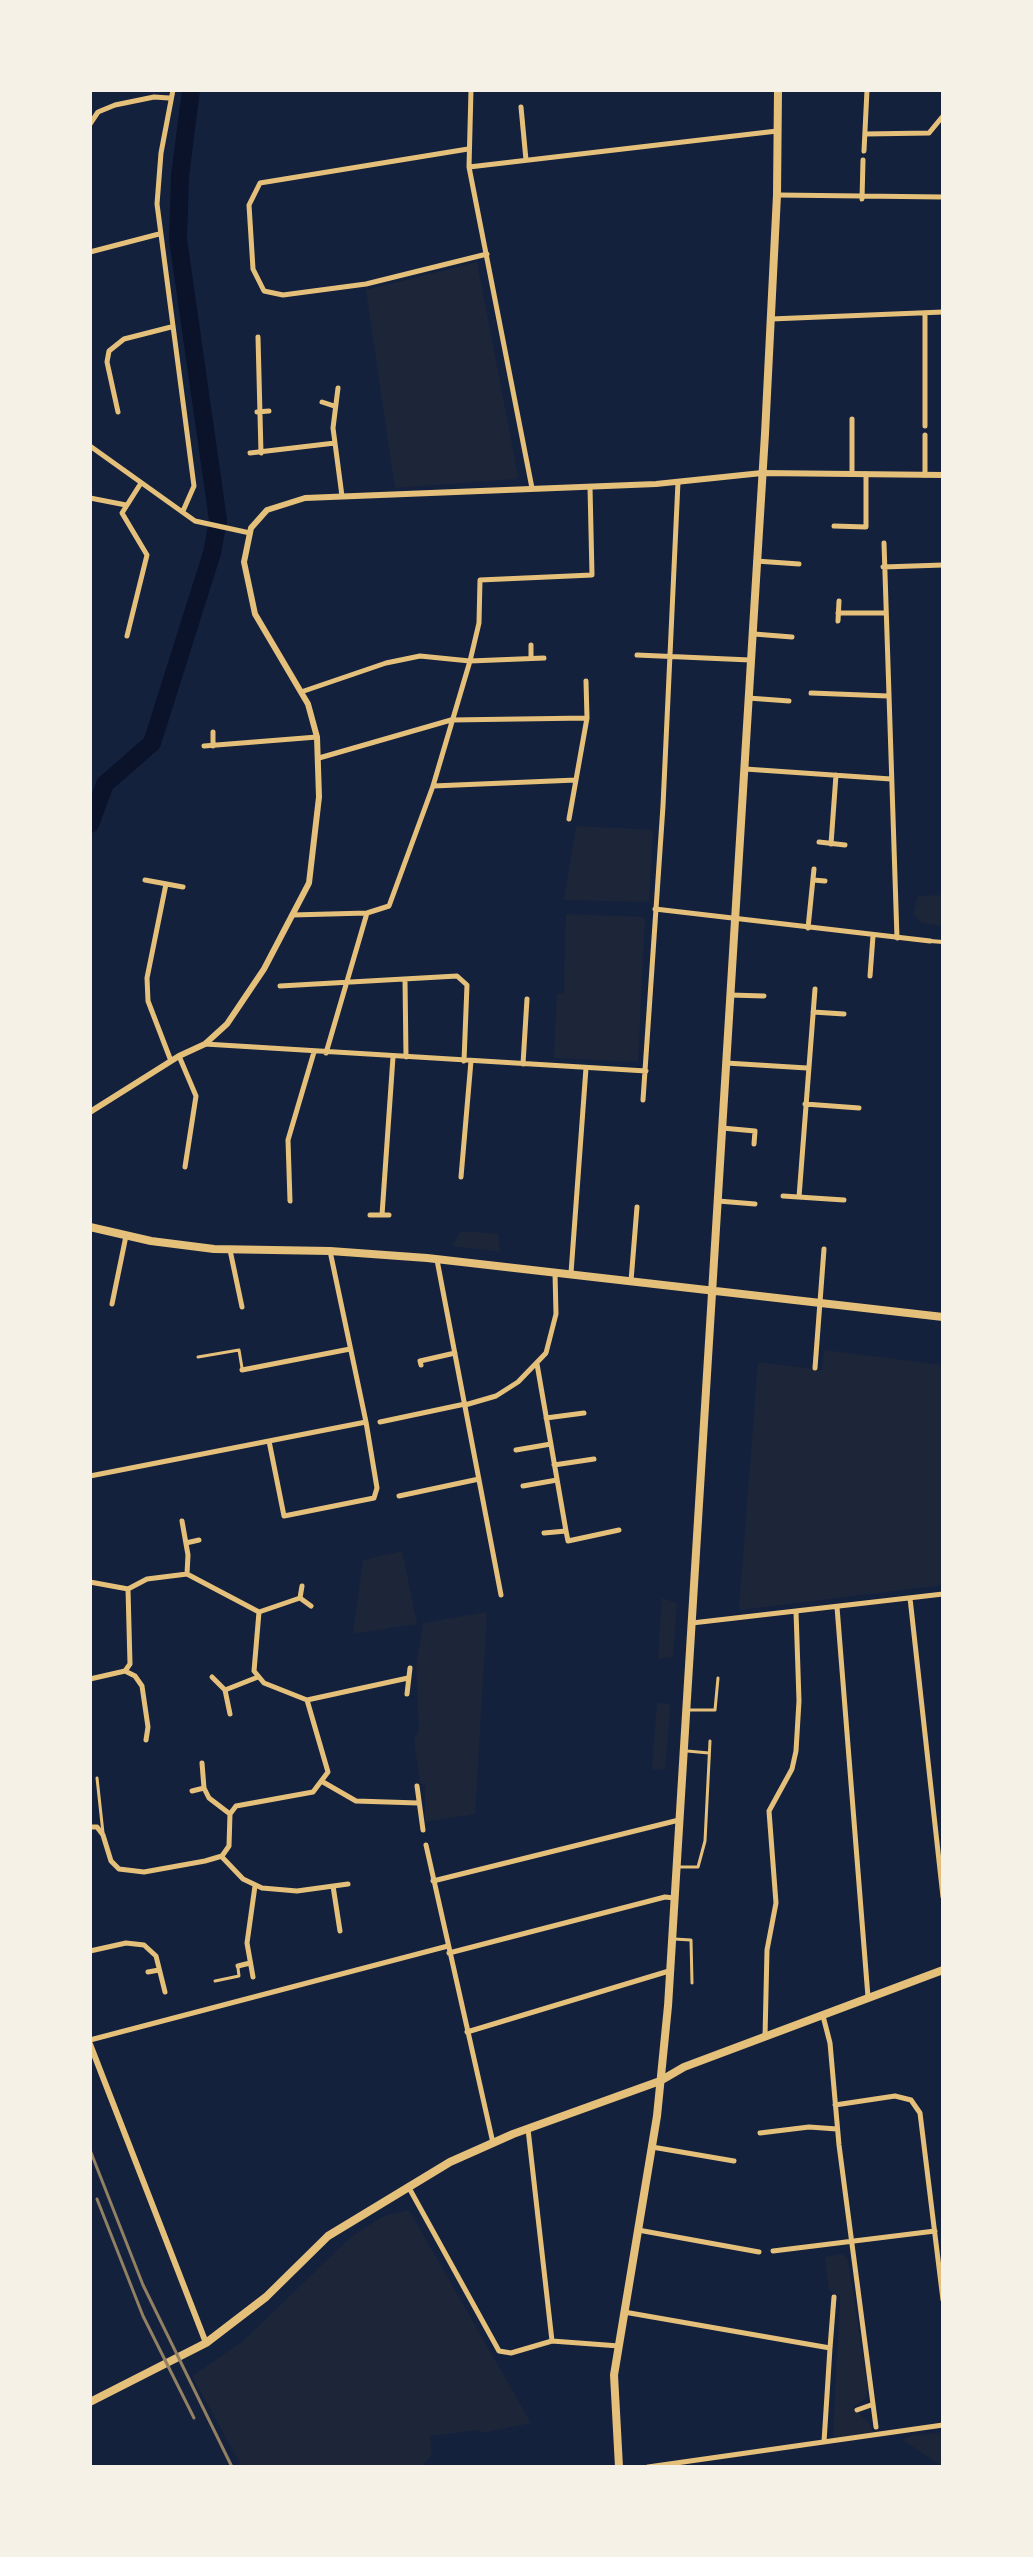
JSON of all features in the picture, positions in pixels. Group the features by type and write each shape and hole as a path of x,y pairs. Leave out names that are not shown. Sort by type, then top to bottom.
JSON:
{"main road":[{"path":"619,2467 614,2375 660,2081 674,1898 771,319 778,90"},
{"path":"90,1227 126,1236 230,1250 330,1251 437,1260 943,1317"},
{"path":"90,2402 206,2343 266,2297 328,2236 408,2186 493,2143 943,1970"}],"street":[{"path":"173,90 169,98 157,204 194,486 183,511"},
{"path":"471,90 469,167 532,488"},
{"path":"864,151 867,90"},
{"path":"90,124 98,112 115,105 154,97 169,98"},
{"path":"521,107 526,160"},
{"path":"865,134 929,133 943,116"},
{"path":"469,167 778,131"},
{"path":"468,149 260,183 249,205 253,269 260,286 270,295 279,295 352,286 487,254"},
{"path":"862,199 863,160"},
{"path":"777,195 862,199 943,197"},
{"path":"90,252 159,234"},
{"path":"771,319 943,312"},
{"path":"925,313 925,426"},
{"path":"118,412 107,362 109,351 124,339 171,327"},
{"path":"258,337 257,412 261,453"},
{"path":"338,388 334,406 335,443 342,496"},
{"path":"322,402 334,406"},
{"path":"257,412 269,411"},
{"path":"852,419 852,474"},
{"path":"925,435 925,475"},
{"path":"250,453 335,443"},
{"path":"90,446 183,511 208,524 250,533"},
{"path":"90,1112 179,1056 205,1044 244,1001 309,883 314,863 319,758 317,737 301,692 250,600 244,562 250,533 257,520 280,505 305,498 590,487 762,473 943,475"},
{"path":"834,526 866,527 866,474"},
{"path":"643,1100 671,656 678,482"},
{"path":"127,636 147,555 122,513 141,483"},
{"path":"292,915 367,913 389,906 433,786 470,661 479,623 480,580 592,575 590,487"},
{"path":"90,498 127,505"},
{"path":"884,543 897,938"},
{"path":"755,561 799,564"},
{"path":"883,567 943,565"},
{"path":"838,621 839,601"},
{"path":"838,613 885,613"},
{"path":"751,634 792,637"},
{"path":"531,645 531,658"},
{"path":"637,655 750,660"},
{"path":"301,692 386,663 420,656 470,661 544,658"},
{"path":"569,819 587,718 586,681"},
{"path":"828,693 829,683"},
{"path":"811,693 888,696"},
{"path":"748,698 789,701"},
{"path":"319,758 451,720 587,718"},
{"path":"213,732 213,746"},
{"path":"204,746 317,737"},
{"path":"744,769 891,779"},
{"path":"831,844 836,775"},
{"path":"433,786 576,780"},
{"path":"819,842 845,845"},
{"path":"808,928 814,869"},
{"path":"145,880 183,887"},
{"path":"813,880 825,881"},
{"path":"166,884 147,978 148,1001 171,1061"},
{"path":"655,909 943,942"},
{"path":"326,1053 367,913"},
{"path":"870,976 873,936"},
{"path":"280,986 457,976 464,980 467,985 468,1061 461,1177"},
{"path":"405,979 406,1057"},
{"path":"799,1197 815,989"},
{"path":"730,995 764,996"},
{"path":"523,1064 527,999"},
{"path":"813,1012 844,1014"},
{"path":"205,1044 646,1071"},
{"path":"290,1201 288,1140 314,1052"},
{"path":"179,1056 196,1096 185,1167"},
{"path":"370,1215 386,1215 393,1056"},
{"path":"726,1063 807,1068"},
{"path":"570,1274 586,1068"},
{"path":"848,1107 849,1098"},
{"path":"805,1104 859,1108"},
{"path":"722,1128 755,1131 754,1144"},
{"path":"783,1196 844,1200"},
{"path":"718,1201 755,1204"},
{"path":"631,1281 637,1207"},
{"path":"623,1233 635,1233"},
{"path":"112,1304 126,1236"},
{"path":"815,1368 824,1249"},
{"path":"230,1250 242,1307"},
{"path":"269,1441 284,1516 374,1498 377,1488 366,1422 330,1251"},
{"path":"437,1260 501,1595"},
{"path":"380,1422 496,1396 537,1364 546,1353 554,1331 555,1273"},
{"path":"242,1370 350,1349"},
{"path":"420,1363 455,1353"},
{"path":"537,1364 568,1541 619,1530"},
{"path":"546,1418 584,1413"},
{"path":"90,1476 366,1422"},
{"path":"516,1450 551,1444"},
{"path":"554,1465 594,1459"},
{"path":"399,1496 479,1479"},
{"path":"523,1486 557,1480"},
{"path":"182,1521 187,1574"},
{"path":"544,1533 566,1531"},
{"path":"186,1543 199,1540"},
{"path":"90,1582 128,1589 147,1579 187,1574 259,1612 300,1598"},
{"path":"300,1598 302,1586"},
{"path":"125,1671 131,1655 128,1589"},
{"path":"692,1623 943,1594"},
{"path":"300,1598 311,1606"},
{"path":"910,1598 943,1897"},
{"path":"837,1607 868,1999"},
{"path":"765,2038 767,1950 776,1903 769,1811 792,1769 799,1701 796,1611"},
{"path":"259,1612 261,1626 254,1663 258,1677 264,1683 307,1700 331,1692 408,1678"},
{"path":"407,1694 410,1668"},
{"path":"90,1679 125,1671 135,1676 142,1686 148,1727 146,1740"},
{"path":"212,1677 225,1690 230,1714"},
{"path":"225,1690 258,1677"},
{"path":"90,1827 97,1827 103,1835 111,1861 119,1869 130,1872 222,1856 229,1846 230,1814 236,1806 313,1792 323,1782 328,1772 326,1760 307,1700"},
{"path":"202,1763 204,1788 209,1798 230,1814"},
{"path":"323,1782 356,1801 418,1803"},
{"path":"417,1786 423,1830"},
{"path":"192,1791 204,1788"},
{"path":"433,1881 679,1820"},
{"path":"426,1845 493,2143"},
{"path":"222,1856 234,1872 255,1886 280,1891 348,1884"},
{"path":"253,1977 248,1930 255,1886"},
{"path":"333,1886 340,1931"},
{"path":"206,2343 90,2042 448,1950 665,1897 674,1898"},
{"path":"90,1951 126,1943 144,1945 156,1956 165,1992"},
{"path":"238,1966 250,1963"},
{"path":"148,1972 159,1970"},
{"path":"467,2032 669,1971"},
{"path":"823,2016 830,2043 850,2240 876,2427"},
{"path":"835,2105 895,2096 911,2100 923,2126 943,2300"},
{"path":"760,2133 809,2127 837,2129"},
{"path":"528,2129 552,2341"},
{"path":"651,2147 734,2161"},
{"path":"408,2186 499,2351 511,2353 552,2341 619,2346"},
{"path":"637,2230 759,2252"},
{"path":"773,2251 943,2230"},
{"path":"824,2442 834,2297"},
{"path":"624,2312 830,2348"},
{"path":"857,2410 871,2405"},
{"path":"648,2467 943,2425"}],"lane":[{"path":"198,1357 239,1350 242,1370"},
{"path":"686,1710 715,1710 718,1678"},
{"path":"676,1867 698,1867 705,1841 710,1741"},
{"path":"683,1751 709,1753"},
{"path":"97,1778 103,1835"},
{"path":"671,1939 691,1940 692,1983"},
{"path":"215,1981 239,1976 238,1966"}],"shaded area":[{"path":"477,262 518,476 516,479 395,488 366,290"},
{"path":"576,826 653,830 649,902 564,900"},
{"path":"943,895 943,926 922,923 913,914 918,896"},
{"path":"566,914 645,917 638,1062 554,1058 557,994 564,993"},
{"path":"461,1231 498,1234 500,1252 452,1246"},
{"path":"824,1350 943,1365 943,1585 739,1610 758,1362 822,1370"},
{"path":"402,1551 417,1624 353,1634 363,1560"},
{"path":"662,1598 677,1603 673,1657 658,1659"},
{"path":"487,1612 475,1814 425,1822 425,1785 420,1783 414,1740 419,1729 416,1666 423,1623"},
{"path":"657,1703 670,1704 665,1770 652,1769"},
{"path":"409,2210 531,2423 481,2433 478,2430 430,2436 432,2454 422,2467 242,2467 192,2376 242,2342 352,2236 384,2216"},
{"path":"842,2254 848,2260 868,2391 866,2398 853,2408 869,2423 874,2435 833,2440 840,2296 829,2291 825,2257"},
{"path":"943,2432 943,2467 903,2440 910,2436"}],"waterway":[{"path":"90,824 105,784 152,743 212,553 218,520 178,239 180,176 191,90"}],"railway":[{"path":"90,2150 143,2285 232,2467"},
{"path":"97,2199 143,2316 194,2418"}]}
